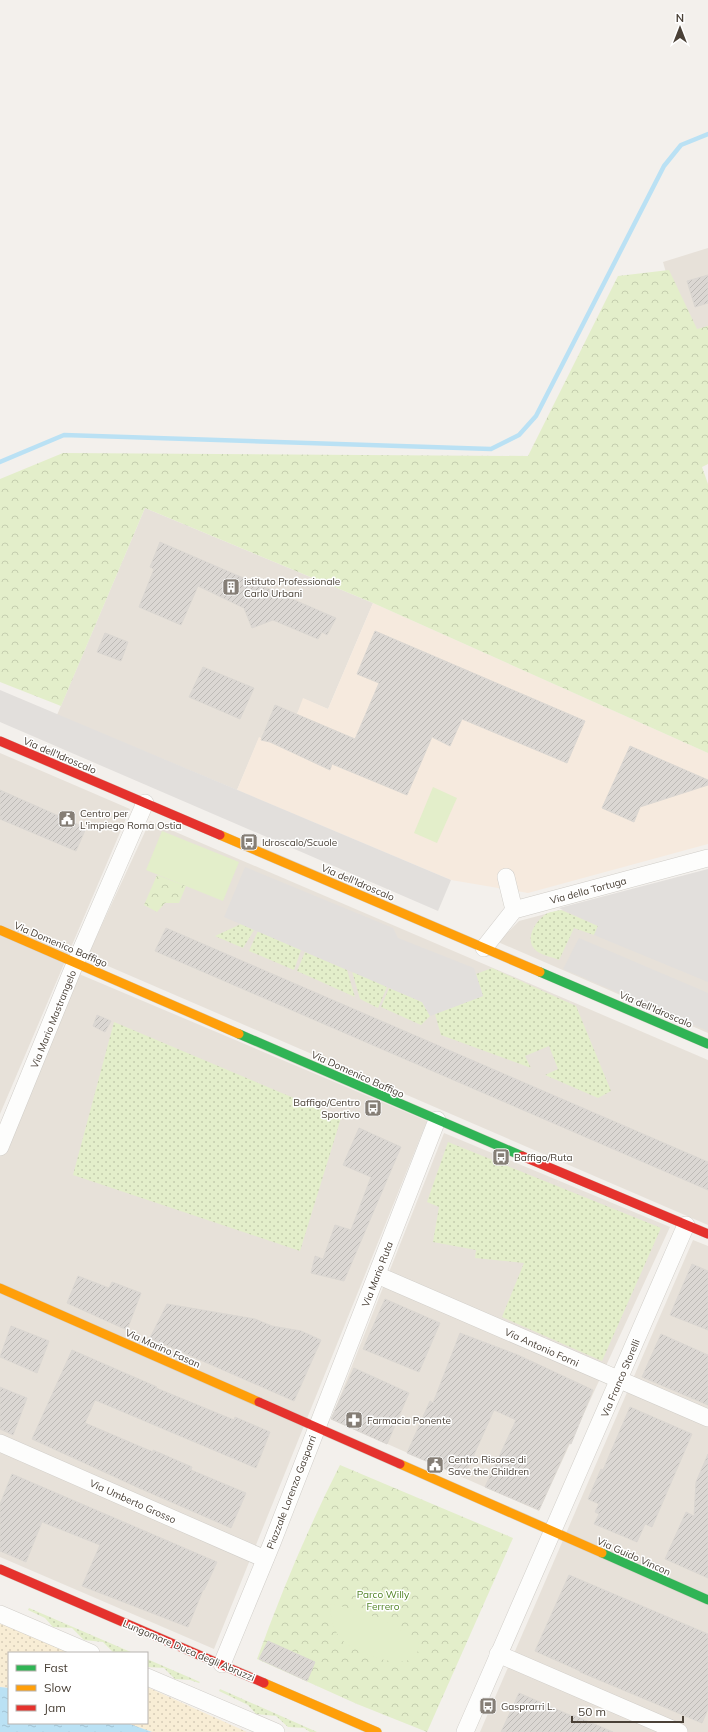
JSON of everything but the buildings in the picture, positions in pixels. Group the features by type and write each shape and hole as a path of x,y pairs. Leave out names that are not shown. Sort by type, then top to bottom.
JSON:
{"street":[{"name":"Via dell'Idroscalo","path":"0,741 708,1044"},
{"name":"Via Mario Mastrangelo","path":"0,1148 76,962 145,803"},
{"name":"Via della Tortuga","path":"514,910 708,858"},
{"path":"484,948 514,910 506,877"},
{"name":"Via Domenico Baffigo","path":"0,930 437,1120 708,1234"},
{"name":"Via Mario Ruta","path":"316,1427 437,1120"},
{"name":"Via Franco Storelli","path":"552,1531 619,1381 686,1225"},
{"name":"Via Antonio Forni","path":"377,1275 619,1381 708,1418"},
{"name":"Via Marino Fasan","path":"0,1288 316,1427"},
{"name":"Piazzale Lorenzo Gasparri","path":"222,1664 265,1559 316,1427 552,1531"},
{"name":"Via Umberto Grosso","path":"0,1443 265,1559"},
{"path":"465,1732 552,1531"},
{"name":"Via Guido Vincon","path":"552,1531 708,1600"},
{"name":"Lungomare Duca degli Abruzzi","path":"0,1570 222,1664 377,1732"},
{"path":"0,1614 89,1652"},
{"path":"498,1654 679,1732"},
{"path":"148,1677 276,1732"}],"shaded area":[{"path":"708,248 708,422 663,262"},
{"path":"145,508 373,603 328,709 304,699 297,714 270,742 259,738 237,790 57,715"},
{"path":"373,603 708,753 708,844 528,893 451,880 237,790 259,737 270,742 284,709 297,714 303,698 328,709"},
{"path":"0,690 451,880 438,911 0,722"},
{"path":"0,753 130,809 0,1114"},
{"path":"150,821 708,1060 708,1225 87,957"},
{"path":"245,867 393,928 398,938 474,968 483,996 430,1016 422,1002 224,917"},
{"path":"708,869 708,982 594,935 598,926 559,908"},
{"path":"708,871 708,1033 498,942 519,921"},
{"path":"579,938 708,993 708,1031 563,969"},
{"path":"72,971 427,1121 214,1649 0,1557 0,1155"},
{"path":"444,1133 670,1227 539,1511 331,1419"},
{"path":"693,1240 708,1246 708,1732 480,1732"}],"green space":[{"path":"669,270 697,329 708,326 708,464 702,467 708,484 708,753 373,603 145,508 61,706 0,682 0,479 63,453 528,456 618,276"},
{"path":"433,787 457,798 437,843 414,833"},
{"path":"162,831 239,862 223,901 146,870"},
{"path":"157,875 186,886 179,903 165,903 157,912 144,905"},
{"path":"561,910 598,926 594,935 574,928 559,960 538,952 531,943 531,938 534,927 546,914"},
{"path":"241,924 254,930 243,948 215,936"},
{"path":"258,931 301,950 294,970 249,951"},
{"path":"305,952 347,970 355,997 297,971"},
{"path":"492,968 576,1006 611,1091 598,1098 545,1075 558,1069 549,1046 525,1056 531,1068 441,1035 435,1014 483,996 476,974"},
{"path":"352,971 387,987 378,1008 360,999"},
{"path":"389,988 422,1002 430,1016 421,1025 381,1007"},
{"path":"114,1022 341,1118 300,1251 73,1175"},
{"path":"448,1142 661,1228 602,1361 502,1317 524,1263 475,1258 476,1250 433,1242 439,1207 427,1202"},
{"name":"Parco Willy Ferrero","path":"340,1465 513,1538 427,1732 357,1704 257,1659 296,1561"},
{"path":"330,1604 366,1613 399,1629 419,1643 417,1654 410,1660 399,1662 373,1657 350,1646 343,1641 334,1629 331,1619"},
{"path":"29,1608 131,1652 113,1652 103,1642 84,1640 72,1628 53,1627 45,1618 28,1610"},
{"path":"148,1659 200,1682 175,1679 164,1668 148,1667"},
{"path":"220,1689 317,1732 310,1732 304,1728 288,1727 276,1716 256,1714 248,1705 219,1691"}],"sand":[{"path":"0,1622 68,1652 8,1652 8,1688 0,1687"},
{"path":"148,1687 247,1732 152,1732 130,1724 148,1724"}],"water":[{"path":"0,1687 8,1688 8,1724 130,1724 152,1732 0,1732"}],"waterway":[{"path":"0,462 64,435 491,449 519,435 536,416 664,166 681,145 708,134"}],"traffic: fast":[{"path":"540,972 708,1044"},
{"path":"239,1034 522,1156"},
{"path":"602,1553 708,1600"}],"traffic: slow":[{"path":"220,835 540,972"},
{"path":"0,930 239,1034"},
{"path":"0,1288 259,1402"},
{"path":"400,1464 602,1553"},
{"path":"264,1683 377,1732"}],"traffic: jam":[{"path":"0,741 220,835"},
{"path":"522,1156 708,1234"},
{"path":"259,1402 400,1464"},
{"path":"0,1569 264,1683"}],"place":[{"name":"istituto Professionale Carlo Urbani","path":"231,587"},
{"name":"Centro per L'impiego Roma Ostia","path":"67,819"},
{"name":"Idroscalo/Scuole","path":"249,842"},
{"name":"Baffigo/Centro Sportivo","path":"373,1108"},
{"name":"Baffigo/Ruta","path":"501,1157"},
{"name":"Farmacia Ponente","path":"354,1420"},
{"name":"Centro Risorse di Save the Children","path":"435,1465"},
{"name":"Gasprarri L.","path":"488,1706"}]}
